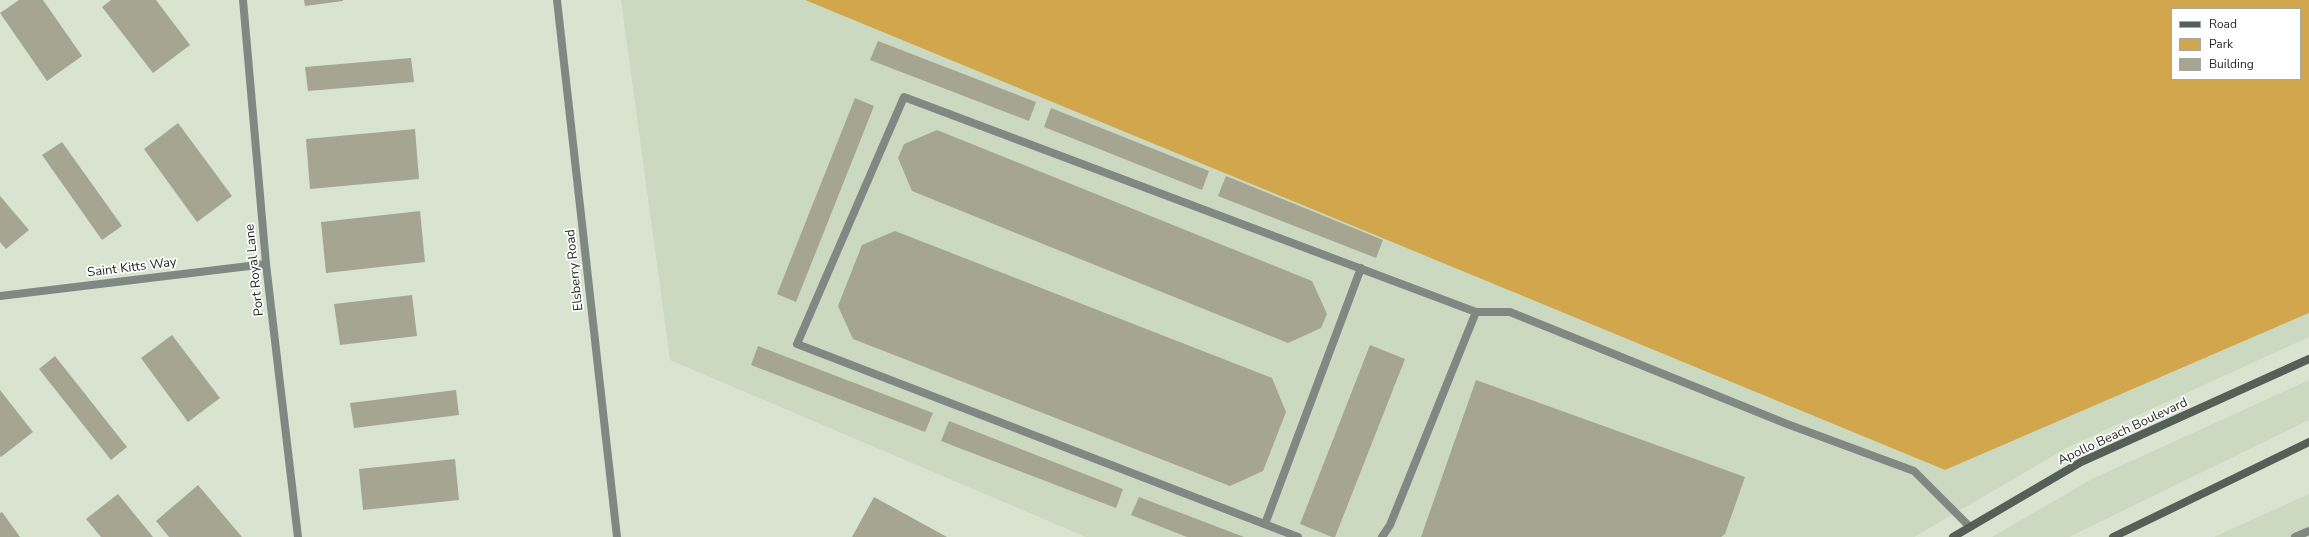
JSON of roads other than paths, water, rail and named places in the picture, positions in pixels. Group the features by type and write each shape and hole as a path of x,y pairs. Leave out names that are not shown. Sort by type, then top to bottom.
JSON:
{"main road":[{"name":"Apollo Beach Boulevard","path":"1953,537 2082,462 2309,359"},
{"path":"2113,537 2309,442"}],"street":[{"name":"Port Royal Lane","path":"242,0 266,264 298,537"},
{"name":"Elsberry Road","path":"557,0 617,537"},
{"path":"1298,537 797,344 904,97 1476,312 1510,312 1787,424 1914,471 1970,527"},
{"name":"Saint Kitts Way","path":"0,296 266,264"},
{"path":"1265,524 1361,268"},
{"path":"1382,537 1390,524 1476,312"},
{"path":"2295,537 2309,531"}]}
